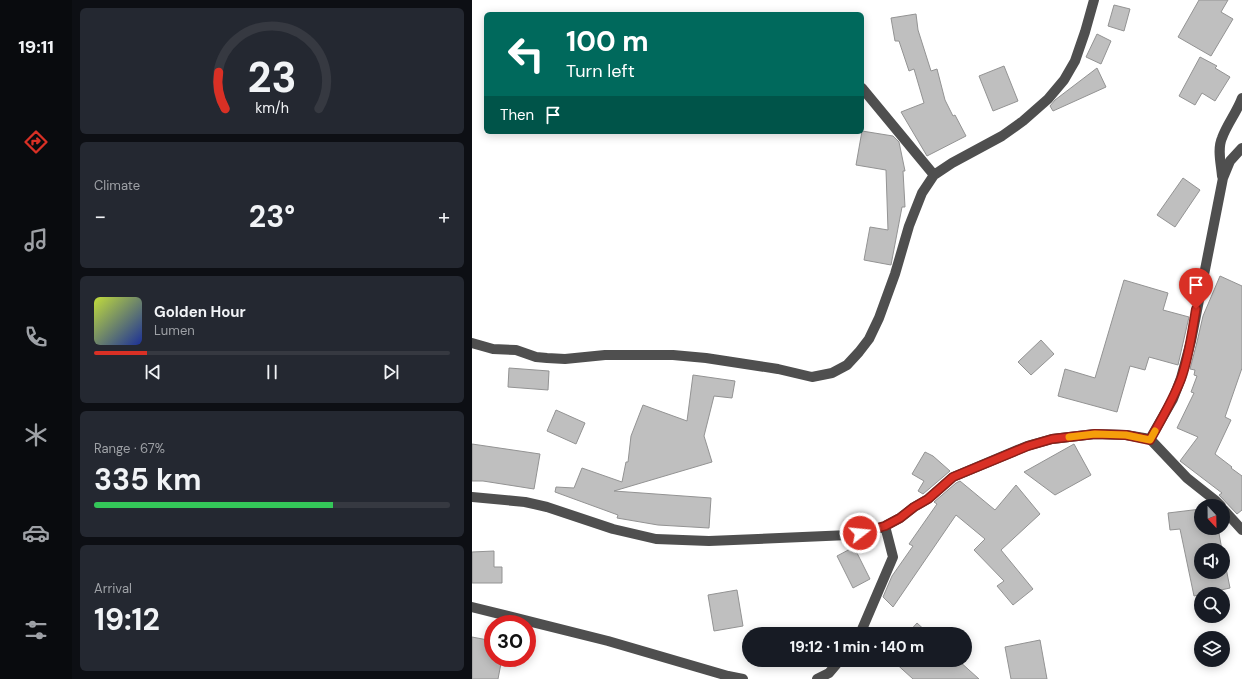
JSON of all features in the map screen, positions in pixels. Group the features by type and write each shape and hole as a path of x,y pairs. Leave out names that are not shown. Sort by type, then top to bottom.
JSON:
{"street":[{"path":"472,343 493,349 516,350 536,357 547,358 565,359 605,355 674,355 706,358 778,369 812,377 832,373 847,365 860,352 869,339 879,318 909,226 922,193 934,175 952,163 1002,136 1023,121 1048,99 1064,80 1075,61 1094,0"},
{"path":"864,90 934,175"},
{"path":"1222,178 1221,138 1240,106 1242,98"},
{"path":"1150,440 1173,399 1182,378 1191,341 1222,178 1230,160 1242,148"},
{"path":"472,497 525,502 547,507 613,529 656,539 709,541 828,536 860,533 885,526 900,518 914,507 928,499 953,477 1028,446 1052,439 1095,434 1126,435 1150,440 1187,478 1215,499"},
{"path":"1230,517 1242,530"},
{"path":"863,627 893,557 885,526"},
{"path":"472,607 608,640 728,676 743,679"},
{"path":"817,679 829,673 834,667"}],"building":[{"path":"1199,0 1228,0 1221,12 1233,19 1211,56 1178,37"},
{"path":"1114,5 1130,9 1124,31 1108,26"},
{"path":"916,14 918,30 931,71 937,69 945,100 966,136 927,156 901,112 924,103 914,69 909,71 899,41 895,41 891,18"},
{"path":"1097,34 1111,41 1101,64 1086,57"},
{"path":"1200,57 1217,66 1215,68 1230,77 1215,101 1202,93 1195,105 1179,96"},
{"path":"1004,66 1018,101 993,111 979,76"},
{"path":"1097,68 1106,87 1053,111 1050,106 1055,100"},
{"path":"864,131 893,136 899,142 905,171 903,171 905,207 902,207 891,265 864,260 870,227 888,230 886,170 856,165 861,134 864,134"},
{"path":"1183,178 1200,190 1175,227 1157,215"},
{"path":"1220,276 1242,286 1242,368 1225,417 1231,420 1215,454 1242,476 1242,510 1237,514 1230,507 1230,499 1223,499 1219,495 1222,493 1180,461 1198,437 1177,428 1194,393 1191,392 1197,376 1194,375 1195,370 1190,369 1203,316"},
{"path":"1124,280 1168,293 1163,310 1189,317 1178,365 1149,357 1145,370 1130,366 1117,412 1058,396 1065,369 1095,378"},
{"path":"1041,340 1054,354 1031,375 1018,362"},
{"path":"509,368 549,371 548,390 508,387"},
{"path":"693,375 735,381 732,398 714,396 704,436 712,462 614,491 711,498 709,528 658,525 617,518 618,515 555,492 556,487 574,488 582,468 622,482 626,462 628,462 631,436 643,405 687,421"},
{"path":"556,410 585,423 576,444 547,431"},
{"path":"472,444 540,454 534,489 483,481 472,481"},
{"path":"1074,444 1091,475 1055,495 1024,472"},
{"path":"925,452 933,456 950,471 923,494 918,491 924,481 912,474"},
{"path":"960,481 995,510 1016,485 1040,514 1001,550 1033,589 1013,605 997,586 1004,581 974,550 985,539 956,515 893,607 883,597 892,576 913,546 909,544 937,504 934,502"},
{"path":"1194,510 1194,535 1219,535 1221,543 1194,543 1194,579 1228,579 1230,587 1194,587 1194,596 1180,529 1170,530 1168,513"},
{"path":"854,547 870,579 853,588 837,556"},
{"path":"494,551 494,567 502,567 502,583 472,583 472,552"},
{"path":"737,590 743,626 714,631 708,595"},
{"path":"917,623 921,627 913,627"},
{"path":"472,637 484,639 484,667 500,667 498,679 472,679"},
{"path":"1040,640 1047,679 1011,679 1005,647"},
{"path":"900,667 966,667 979,679 913,679"}],"slow traffic":[{"path":"1069,437 1095,434 1126,435 1150,440 1155,431"}],"route":[{"path":"860,533 885,526 900,518 914,507 928,499 953,477 1028,446 1052,439 1095,434 1126,435 1150,440 1173,399 1182,378 1191,341 1196,309"}]}
